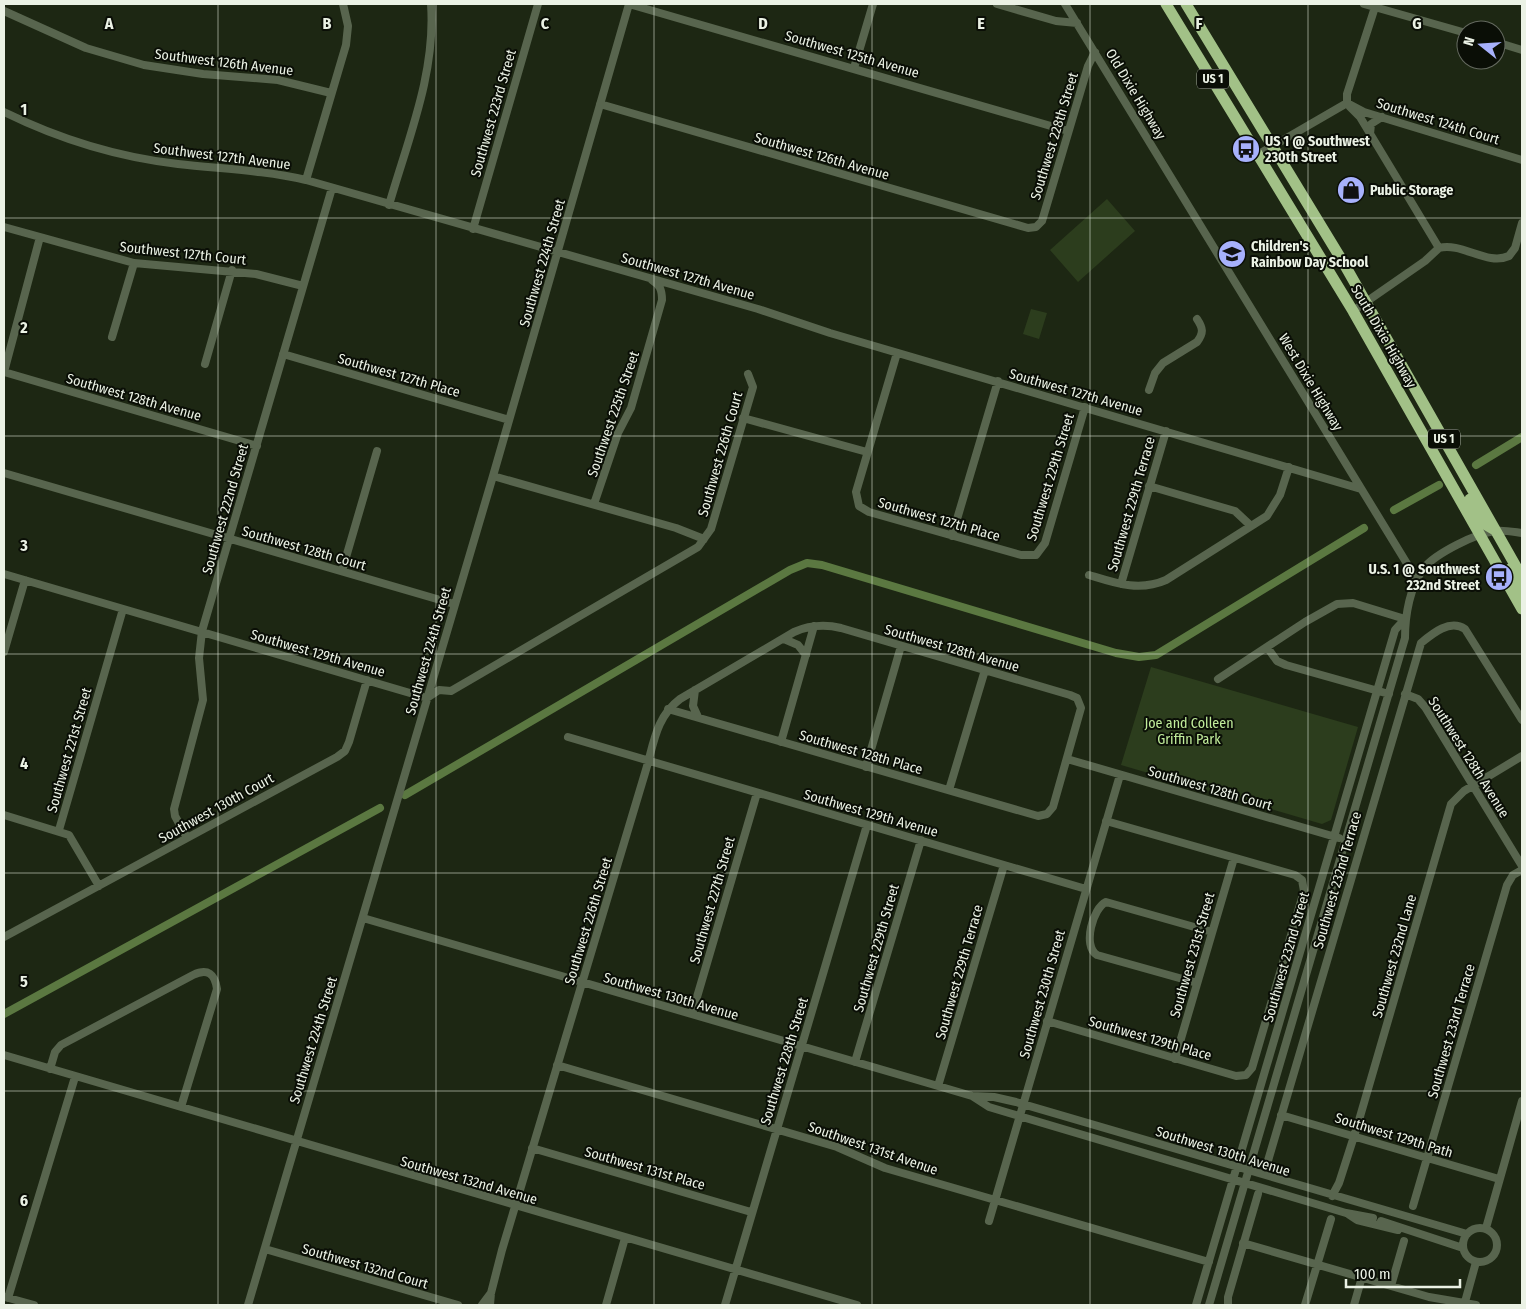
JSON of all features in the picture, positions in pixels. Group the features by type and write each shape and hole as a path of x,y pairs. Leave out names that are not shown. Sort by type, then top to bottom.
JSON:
{"highway":[{"name":"South Dixie Highway","path":"1166,4 1353,311 1522,609"},
{"path":"1176,4 1188,25 1207,38"},
{"name":"South Dixie Highway","path":"1186,4 1366,301 1522,577"},
{"path":"1421,431 1440,444 1483,523 1496,530"},
{"path":"1480,535 1489,536 1501,551 1522,592"}],"street":[{"path":"306,180 346,45 348,26 343,4"},
{"path":"389,205 430,56 433,30 430,4"},
{"name":"Southwest 223rd Street","path":"473,229 538,4"},
{"name":"Southwest 125th Avenue","path":"629,4 1068,131"},
{"name":"Southwest 224th Street","path":"248,1305 493,476 629,4"},
{"path":"854,68 873,4"},
{"path":"997,4 1056,21 1077,23"},
{"name":"Old Dixie Highway","path":"1065,4 1184,198"},
{"path":"1364,4 1456,30"},
{"path":"1376,6 1347,94 1347,103 1360,117 1439,248"},
{"name":"Southwest 126th Avenue","path":"4,11 86,48 144,65 203,74 278,80 331,93"},
{"path":"1506,45 1522,50"},
{"name":"Southwest 228th Street","path":"1036,227 1042,222 1068,131 1095,52"},
{"path":"1259,154 1347,103"},
{"name":"Southwest 124th Court","path":"1347,103 1382,117 1522,160"},
{"name":"Southwest 126th Avenue","path":"600,104 1028,228 1036,227"},
{"name":"Southwest 127th Avenue","path":"4,112 60,136 112,152 178,164 262,171 306,180 649,278 1362,489"},
{"path":"1370,134 1371,124 1382,117"},
{"name":"Southwest 222nd Street","path":"187,838 175,816 174,809 203,700 199,658 202,631 332,188"},
{"name":"West Dixie Highway","path":"1184,198 1417,580"},
{"path":"1353,311 1425,261 1439,248 1453,247 1499,259 1508,256 1515,248 1522,223"},
{"name":"Southwest 127th Court","path":"4,227 134,263 232,270 303,286"},
{"path":"4,372 40,237"},
{"path":"112,337 134,263"},
{"path":"205,364 232,270"},
{"name":"Southwest 225th Street","path":"594,504 618,433 631,408 662,300 662,292 658,284 649,278"},
{"path":"1149,390 1154,373 1163,363 1197,342 1201,337 1202,326 1197,319"},
{"path":"744,418 867,452 897,352"},
{"name":"Southwest 127th Place","path":"283,354 509,420"},
{"name":"Southwest 128th Avenue","path":"4,372 256,446"},
{"name":"Southwest 226th Court","path":"704,539 712,529 753,387 748,374"},
{"path":"952,536 998,382"},
{"name":"Southwest 229th Street","path":"1038,554 1045,543 1085,407"},
{"name":"Southwest 229th Terrace","path":"1121,584 1166,431"},
{"path":"342,571 377,451"},
{"name":"Southwest 127th Place","path":"867,452 856,492 860,506 869,512 1021,555 1033,556 1038,554"},
{"path":"1088,575 1121,584 1143,587 1166,580 1267,516 1275,505 1289,467"},
{"name":"Southwest 128th Court","path":"4,473 454,604"},
{"path":"427,698 439,690 451,691 698,547 704,539 594,504 493,476"},
{"path":"1149,486 1236,511 1251,526"},
{"path":"1480,535 1496,530 1522,533"},
{"name":"Southwest 232nd Street","path":"1209,1305 1405,638 1405,619 1417,580 1431,561 1480,535"},
{"path":"4,574 202,631"},
{"path":"4,652 25,580"},
{"path":"1218,678 1305,622 1342,603 1353,603 1405,619"},
{"name":"Southwest 221st Street","path":"99,886 69,835 59,830 123,609"},
{"name":"Southwest 232nd Street","path":"1196,1305 1395,630 1405,619"},
{"name":"Southwest 232nd Terrace","path":"1266,1164 1421,643 1443,628 1457,625 1468,632 1522,720"},
{"path":"781,742 814,626"},
{"name":"Southwest 128th Avenue","path":"814,626 835,627 1070,695 1079,701 1081,711 1067,759"},
{"name":"Southwest 226th Street","path":"490,1305 491,1292 515,1206 649,760 656,729 668,709 695,690 802,629 814,626"},
{"name":"Southwest 129th Avenue","path":"202,631 427,698"},
{"path":"784,639 798,645 806,655"},
{"path":"866,767 901,646"},
{"path":"1267,648 1277,661 1388,694"},
{"path":"949,790 984,670"},
{"name":"Southwest 130th Court","path":"99,886 345,751 367,680"},
{"path":"695,690 693,706 698,717"},
{"name":"Southwest 128th Avenue","path":"1405,694 1418,698 1423,703 1522,868"},
{"name":"Southwest 128th Place","path":"668,709 1033,815 1047,814 1053,807 1067,759"},
{"name":"Southwest 129th Avenue","path":"568,737 1086,889"},
{"name":"Southwest 232nd Lane","path":"1332,1196 1339,1184 1354,1136 1450,808 1455,798 1522,756"},
{"name":"Southwest 128th Court","path":"1067,759 1346,840"},
{"name":"Southwest 230th Street","path":"989,1221 1120,775"},
{"name":"Southwest 227th Street","path":"692,1014 757,793"},
{"path":"4,815 59,830"},
{"path":"1106,821 1234,858"},
{"name":"Southwest 228th Street","path":"725,1305 867,825"},
{"name":"Southwest 229th Street","path":"855,1062 921,840"},
{"name":"Southwest 129th Place","path":"1047,1021 1236,1076 1246,1075 1252,1068 1304,891 1303,882 1295,875 1234,858"},
{"name":"Southwest 231st Street","path":"1175,1058 1234,858"},
{"name":"Southwest 229th Terrace","path":"938,1086 1004,865"},
{"name":"Southwest 233rd Terrace","path":"1413,1206 1507,885 1522,868"},
{"path":"4,937 99,886"},
{"path":"1197,983 1097,955 1090,948 1088,940 1097,910 1106,902 1212,932"},
{"name":"Southwest 130th Avenue","path":"363,918 972,1096 995,1109 1346,1213 1380,1221 1463,1248"},
{"path":"50,1069 55,1052 61,1045 193,974 202,970 210,972 215,978 217,989 181,1107"},
{"name":"Southwest 132nd Avenue","path":"4,1055 297,1140 375,1165 845,1304 858,1305"},
{"name":"Southwest 131st Avenue","path":"557,1065 844,1149 885,1168 1209,1262"},
{"path":"34,1305 6,1297 75,1077"},
{"name":"Southwest 130th Avenue","path":"972,1096 994,1097 1023,1104 1467,1234"},
{"path":"1486,1228 1522,1104"},
{"name":"Southwest 129th Path","path":"1281,1114 1499,1179"},
{"name":"Southwest 131st Place","path":"532,1148 751,1212"},
{"path":"1228,1305 1228,1297 1258,1194"},
{"path":"1380,1221 1390,1212"},
{"name":"Southwest 130th Avenue","path":"1346,1213 1357,1220 1386,1229 1411,1231"},
{"path":"1305,1305 1331,1219"},
{"path":"1475,1228 1486,1228 1495,1236 1498,1248 1494,1256 1488,1261 1476,1262 1466,1255 1463,1248 1467,1234 1475,1228"},
{"path":"606,1305 625,1238"},
{"path":"1391,1286 1404,1241"},
{"path":"1243,1243 1433,1298 1476,1305"},
{"name":"Southwest 132nd Court","path":"265,1249 458,1305"},
{"path":"1465,1302 1476,1262"},
{"path":"1354,1305 1362,1278"},
{"path":"482,1305 491,1292"}],"green space":[{"path":"1107,199 1135,231 1078,282 1050,250"},
{"path":"1031,309 1047,313 1039,339 1023,334"},
{"name":"Joe and Colleen Griffin Park","path":"1151,667 1358,727 1331,820 1322,824 1121,765"}],"waterway":[{"path":"1476,465 1522,437"},
{"path":"1394,510 1439,485"},
{"path":"405,795 790,570 807,563 822,565 1116,653 1139,657 1156,655 1364,528"},
{"path":"4,1014 380,808"}],"place":[{"name":"US 1 @ Southwest 230th Street","path":"1246,149"},
{"name":"Public Storage","path":"1351,190"},
{"name":"Children's Rainbow Day School","path":"1232,254"},
{"name":"U.S. 1 @ Southwest 232nd Street","path":"1499,577"}]}
